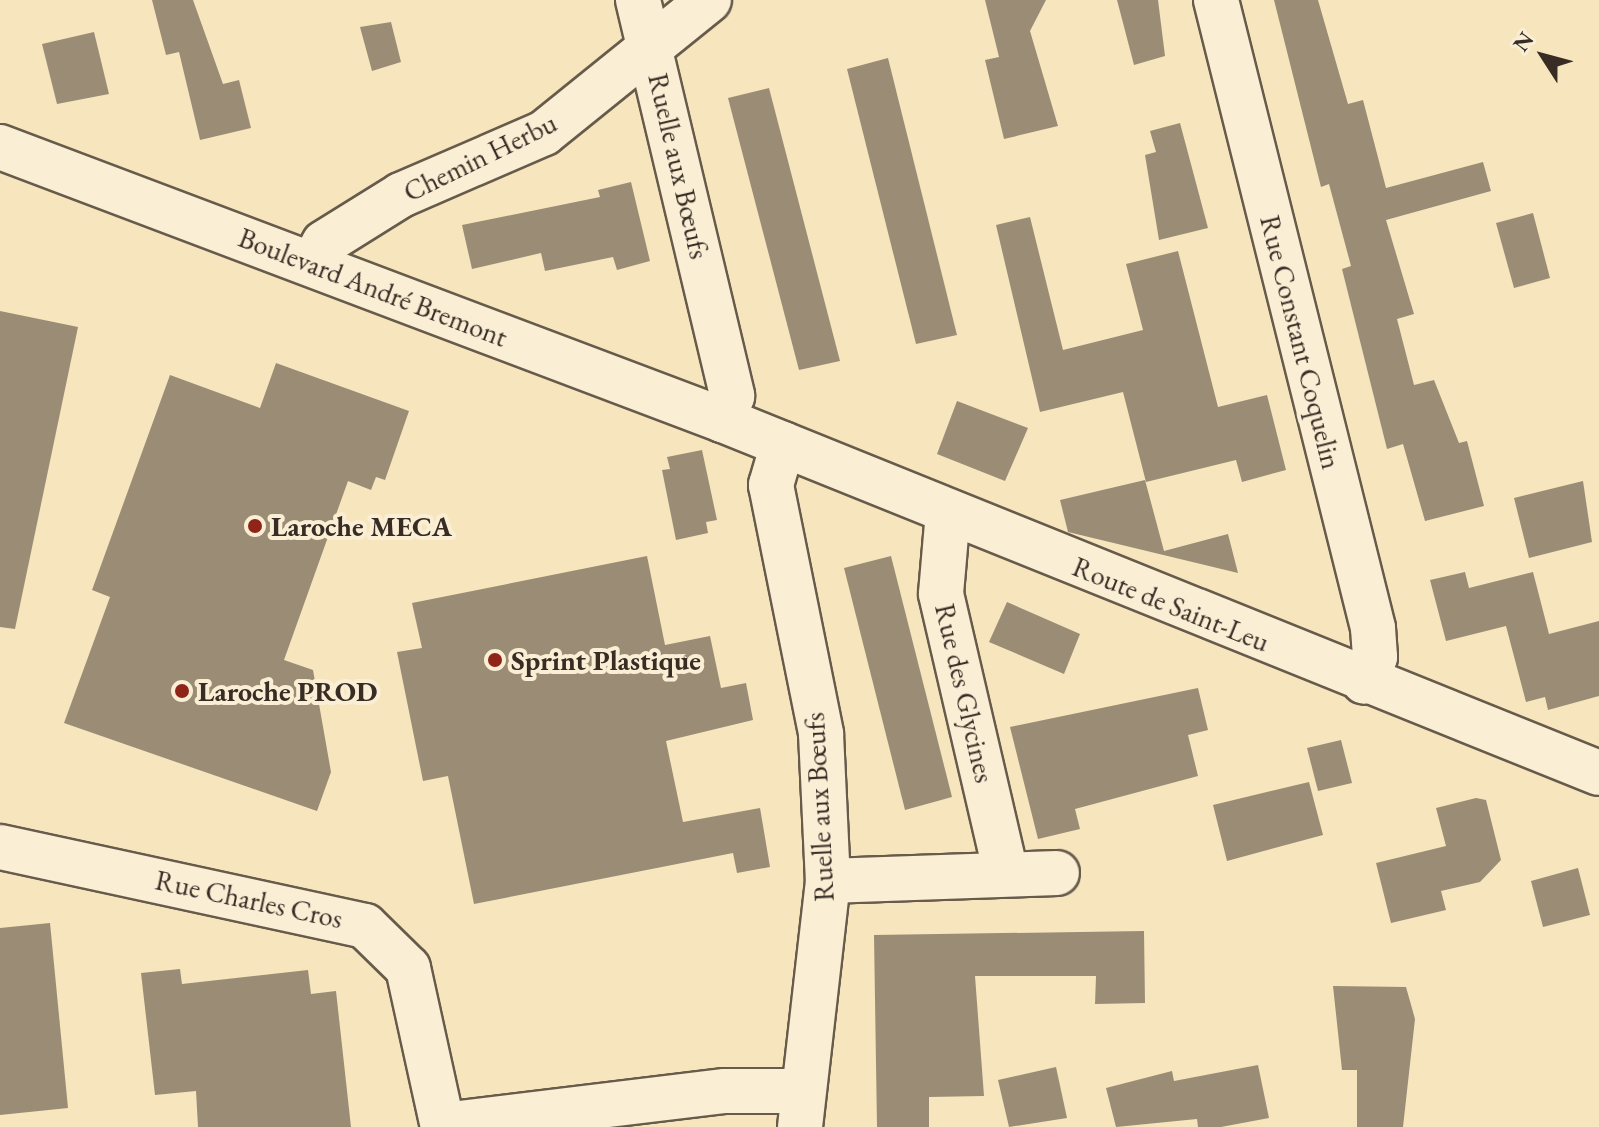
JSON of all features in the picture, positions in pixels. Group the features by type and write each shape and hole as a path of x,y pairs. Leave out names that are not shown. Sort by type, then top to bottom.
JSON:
{"street":[{"name":"Ruelle aux Bœufs","path":"638,0 732,396 750,431 771,485 821,734 828,881 801,1109"},
{"name":"Chemin Herbu","path":"312,264 351,224 544,133 652,51 709,0"},
{"name":"Rue Constant Coquelin","path":"1216,0 1373,628 1375,657 1364,682"},
{"name":"Boulevard André Bremont","path":"0,147 750,431"},
{"name":"Route de Saint-Leu","path":"750,431 1364,682 1599,773"},
{"name":"Rue des Glycines","path":"948,512 941,594 1006,873"},
{"name":"Rue Charles Cros","path":"0,847 365,926 408,968 441,1113"},
{"path":"828,881 1057,873"},
{"path":"441,1113 725,1091 801,1109"}],"building":[{"path":"152,0 193,0 223,84 239,80 251,128 200,140 179,52 166,55"},
{"path":"985,0 1046,0 1030,31 1058,126 1004,139 985,60 999,57"},
{"path":"1117,0 1158,0 1165,56 1134,65"},
{"path":"1274,0 1318,0 1348,104 1363,100 1386,188 1483,162 1491,191 1386,220 1414,314 1397,319 1414,385 1434,380 1459,443 1467,441 1484,506 1425,521 1403,444 1387,449 1342,269 1351,266 1329,184 1321,187"},
{"path":"391,22 401,62 372,71 360,27"},
{"path":"94,32 109,94 57,104 42,44"},
{"path":"888,58 957,335 916,344 847,69"},
{"path":"769,88 840,361 799,370 728,98"},
{"path":"1180,123 1208,228 1159,240 1145,155 1156,152 1150,131"},
{"path":"631,182 650,261 617,270 613,257 545,271 541,253 472,269 462,225 600,197 598,190"},
{"path":"1533,213 1550,278 1514,288 1496,223"},
{"path":"1030,217 1063,350 1143,330 1126,264 1178,251 1218,407 1267,395 1286,470 1242,482 1236,460 1146,482 1123,392 1040,412 996,225"},
{"path":"0,311 78,327 15,629 0,627"},
{"path":"276,363 409,411 385,480 376,477 371,490 348,481 284,660 313,670 331,772 317,811 64,723 110,597 92,590 170,375 260,408"},
{"path":"957,401 1028,428 1005,481 937,454"},
{"path":"702,450 717,520 706,522 708,533 676,540 662,470 670,469 667,457"},
{"path":"1145,480 1164,551 1228,534 1238,573 1068,532 1060,500"},
{"path":"1583,481 1592,542 1529,558 1514,498"},
{"path":"647,556 665,645 710,636 721,688 746,683 753,720 666,741 683,822 760,808 770,867 737,873 733,853 474,904 448,776 423,781 397,652 422,648 412,603"},
{"path":"891,556 952,797 905,810 844,568"},
{"path":"1465,572 1469,588 1533,572 1549,634 1599,621 1599,696 1548,710 1545,697 1526,702 1506,626 1446,641 1430,580"},
{"path":"1007,602 1080,634 1064,674 989,642"},
{"path":"1198,688 1208,730 1188,735 1198,776 1075,809 1080,829 1038,839 1010,727"},
{"path":"1341,740 1352,783 1318,791 1307,748"},
{"path":"1309,782 1323,835 1227,861 1213,805"},
{"path":"1476,798 1486,800 1501,860 1480,882 1441,891 1446,910 1391,923 1376,863 1446,846 1436,808"},
{"path":"1578,868 1590,915 1543,927 1531,881"},
{"path":"50,923 68,1108 0,1115 0,928"},
{"path":"1144,931 1145,1003 1095,1004 1096,976 975,976 984,1096 929,1097 929,1127 877,1127 874,935"},
{"path":"180,969 182,984 308,970 311,994 336,991 351,1127 198,1127 196,1091 155,1095 141,973"},
{"path":"1333,986 1406,987 1415,1019 1403,1127 1357,1127 1357,1070 1342,1070"},
{"path":"1258,1065 1269,1118 1221,1127 1198,1127 1197,1119 1116,1127 1106,1088 1172,1071 1174,1081"},
{"path":"1056,1067 1067,1118 1009,1127 998,1080"}],"place":[{"name":"Laroche MECA","path":"255,526"},
{"name":"Sprint Plastique","path":"495,660"},
{"name":"Laroche PROD","path":"182,691"}]}
